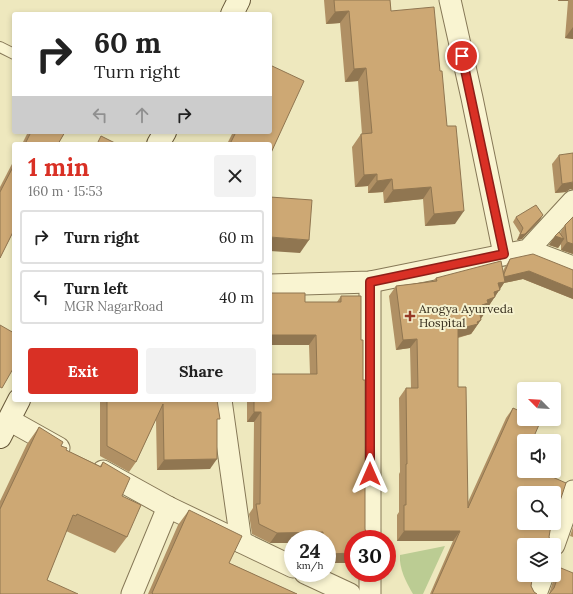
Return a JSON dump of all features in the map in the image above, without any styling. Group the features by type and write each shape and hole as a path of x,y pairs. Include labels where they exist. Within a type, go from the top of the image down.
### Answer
{"main road":[{"path":"233,12 240,0"},
{"path":"4,428 18,402"}],"street":[{"path":"450,0 504,254"},
{"path":"528,250 573,201"},
{"path":"272,285 370,282 528,250 573,267"},
{"path":"370,282 370,530"},
{"path":"221,402 241,542"},
{"path":"4,428 81,460 168,507 284,563"},
{"path":"556,538 573,491"},
{"path":"132,594 168,507"},
{"path":"321,582 339,592"},
{"path":"370,582 370,594"},
{"path":"536,594 540,582"}],"lane":[{"path":"0,47 12,53"}],"green space":[{"path":"445,546 423,594 413,594 402,570 400,555"}],"building":[{"path":"334,0 390,0 391,11 434,7 447,126 456,126 464,211 434,214 431,187 393,190 392,179 377,181 377,174 364,175 361,134 372,133 366,68 354,69 349,11 335,12"},
{"path":"272,66 304,81 272,151 272,142 231,142 235,134 272,134"},
{"path":"30,134 64,134 59,142 26,142"},
{"path":"101,136 113,142 98,142"},
{"path":"573,153 573,182 562,184 559,155"},
{"path":"12,169 12,234 0,258 0,192"},
{"path":"272,197 312,200 309,240 272,237"},
{"path":"536,205 543,215 525,234 520,235 523,228 516,217"},
{"path":"573,217 573,244 567,242 565,225"},
{"path":"559,232 564,239 555,236"},
{"path":"533,254 573,270 573,289 529,271 504,277 510,259"},
{"path":"501,261 505,282 498,283 500,290 494,292 495,297 487,300 488,303 482,305 484,314 480,315 481,320 477,322 478,324 458,329 458,387 466,387 468,508 513,408 517,410 517,426 538,426 535,434 517,434 517,478 555,478 566,483 561,498 561,486 517,486 517,530 550,530 550,538 517,538 517,582 532,582 531,586 537,594 432,594 460,531 404,531 407,464 406,388 418,388 417,339 403,340 396,286 437,281 436,278"},
{"path":"272,293 305,293 305,302 341,302 341,296 361,296 361,340 363,340 363,380 365,380 365,530 344,530 344,553 336,554 336,530 284,530 284,533 277,533 259,524 256,504 260,504 261,412 254,412 254,402 272,402 272,374 317,374 316,335 272,335"},
{"path":"0,325 12,332 12,370 2,388 0,387"},
{"path":"107,402 217,402 220,419 217,419 217,459 164,460 163,404 136,462 107,446"},
{"path":"39,427 63,442 61,446 67,448 66,450 101,467 103,462 130,478 122,496 141,505 127,537 77,514 76,516 73,515 47,580 78,594 0,594 0,509"},
{"path":"189,510 242,536 229,563 297,594 153,594 152,593"},
{"path":"561,568 573,573 573,594 549,594 554,588 556,582 561,582"}],"place":[{"name":"Arogya Ayurveda Hospital","path":"410,316"}],"route":[{"path":"370,474 370,282 504,254 462,56"}]}
